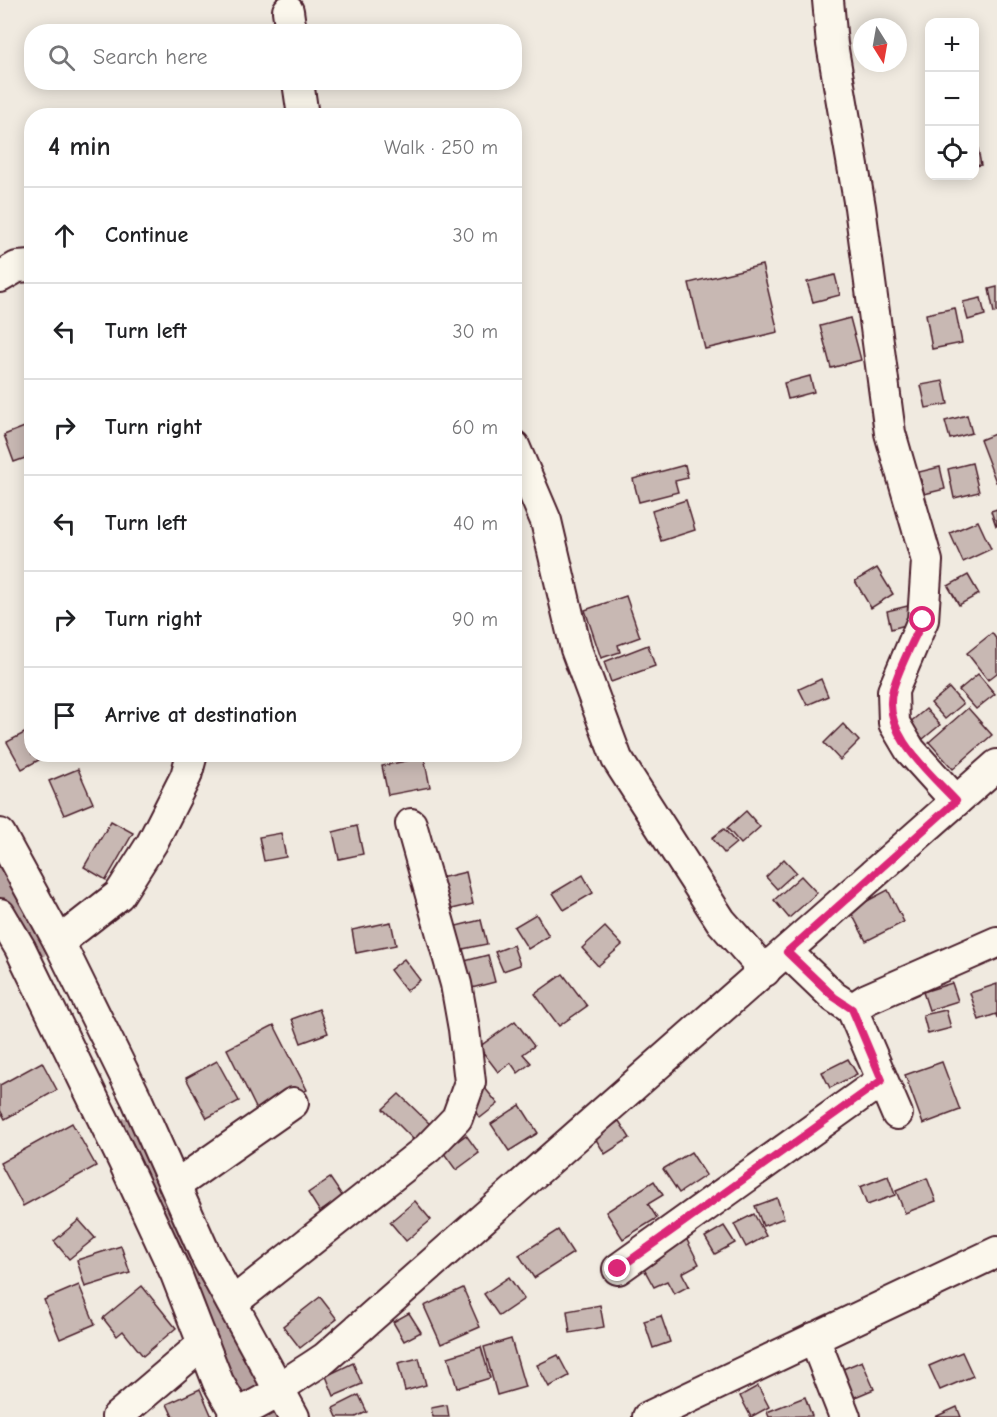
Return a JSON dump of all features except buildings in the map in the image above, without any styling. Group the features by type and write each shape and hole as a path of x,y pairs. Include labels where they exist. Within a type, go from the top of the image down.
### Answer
{"street":[{"path":"828,0 832,44 860,207 890,433 927,561 923,620 892,691 894,723 910,750 956,801"},
{"path":"299,90 302,108"},
{"path":"0,277 17,267 24,267"},
{"path":"522,465 546,521 576,649 617,759 721,921 776,962 852,1009 897,1114"},
{"path":"59,942 119,895 152,843 186,776 190,762"},
{"path":"252,1406 302,1376 325,1358 997,765"},
{"path":"232,1303 428,1148 457,1118 470,1082 464,1029 456,984 411,824"},
{"path":"0,834 190,1176 195,1230 207,1258 232,1303 252,1406"},
{"path":"0,914 20,948 123,1160 176,1274 219,1382 252,1406 294,1417"},
{"path":"852,1009 867,999 997,942"},
{"path":"618,1269 882,1080"},
{"path":"190,1176 293,1103"},
{"path":"656,1415 997,1252"},
{"path":"814,1338 845,1417"},
{"path":"117,1417 203,1344"}],"waterway":[{"path":"0,878 34,948"},
{"path":"125,1131 267,1417"}],"route":[{"path":"618,1269 670,1234 882,1080 852,1009 834,997 787,952 956,801 910,750 894,723 892,691 923,620"}]}
